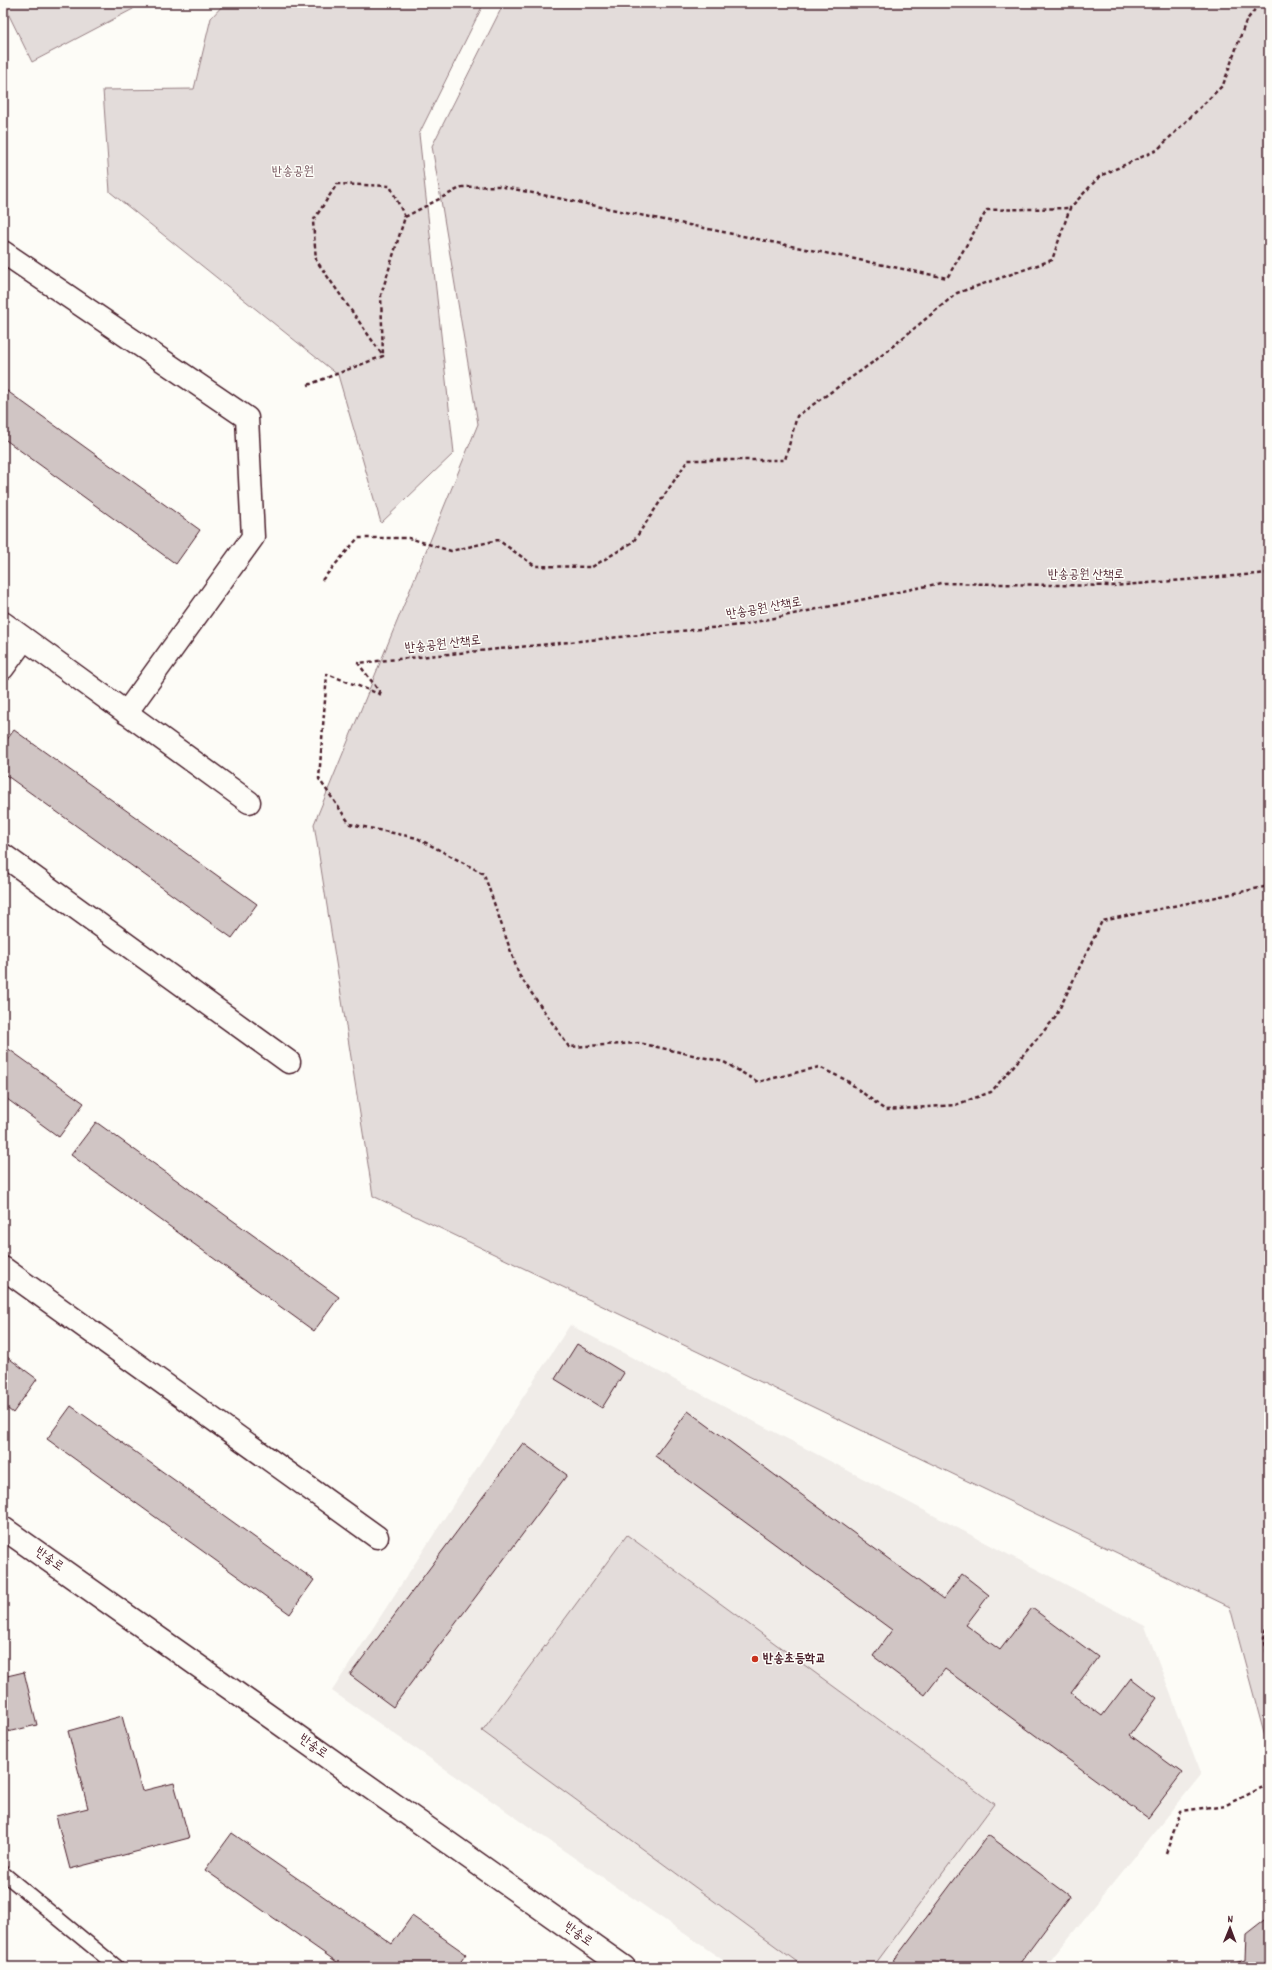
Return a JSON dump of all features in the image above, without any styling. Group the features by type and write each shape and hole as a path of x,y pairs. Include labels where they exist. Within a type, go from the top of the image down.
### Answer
{"street":[{"path":"3,252 247,418 253,537 126,712"},
{"path":"3,623 249,802"},
{"path":"3,668 24,638"},
{"path":"3,855 289,1062"},
{"path":"3,1268 377,1537"},
{"name":"반송로","path":"3,1528 624,1967"}],"lane":[{"path":"3,1873 117,1967"}],"path":[{"path":"322,580 358,538 408,538 452,551 498,540 535,566 592,567 633,542 688,460 785,460 797,416 876,360 957,293 1052,260 1070,208 1100,176 1157,150 1223,85 1246,21 1260,3"},
{"path":"337,184 390,186 405,217 381,295 383,356 316,260 313,221 337,184"},
{"path":"405,217 462,187 499,186 947,278 987,210 1070,208"},
{"path":"308,385 383,356"},
{"name":"반송공원 산책로","path":"1269,573 1112,586 942,583 741,625 358,664 382,695 327,674 319,778 350,824 417,838 484,874 519,975 569,1047 639,1043 724,1062 758,1082 819,1067 846,1080 885,1110 955,1105 991,1092 1054,1018 1102,921 1269,886"},
{"path":"1269,1622 1264,1637 1269,1663"},
{"path":"1166,1853 1181,1810 1226,1805 1269,1786"}],"shaded area":[{"name":"반송초등학교","path":"570,1325 1145,1626 1201,1775 1045,1967 733,1967 332,1691"}],"green space":[{"path":"3,3 139,3 133,9 32,62"},
{"name":"반송공원","path":"225,3 484,3 419,134 454,453 381,523 338,375 110,192 103,90 194,89 211,18"},
{"path":"504,3 1269,3 1269,1752 1230,1607 373,1196 314,824 478,424 432,146"},
{"path":"627,1535 994,1804 873,1967 804,1967 482,1731"}],"building":[{"path":"3,388 200,530 176,564 3,438"},
{"path":"14,730 257,904 232,938 3,773 3,745"},
{"path":"3,1045 84,1103 59,1137 3,1096"},
{"path":"96,1122 339,1297 314,1331 71,1155"},
{"path":"577,1344 624,1373 602,1408 555,1379"},
{"path":"3,1354 37,1379 13,1413 3,1405"},
{"path":"71,1406 314,1580 290,1614 47,1439"},
{"path":"688,1411 943,1599 962,1574 989,1595 966,1625 1000,1650 1032,1608 1098,1657 1071,1693 1102,1716 1131,1678 1157,1698 1130,1735 1182,1773 1148,1818 945,1669 925,1695 873,1656 892,1630 655,1456"},
{"path":"523,1443 567,1475 393,1707 350,1675"},
{"path":"24,1672 37,1725 3,1733 3,1677"},
{"path":"122,1716 142,1791 174,1783 189,1838 70,1869 56,1816 88,1808 68,1731"},
{"path":"232,1833 392,1944 412,1916 466,1954 457,1967 344,1967 205,1870"},
{"path":"988,1835 1070,1896 1017,1967 889,1967"},
{"path":"1269,1916 1269,1967 1231,1967 1231,1964 1245,1960 1246,1934"}],"place":[{"name":"반송초등학교","path":"755,1659"}]}
